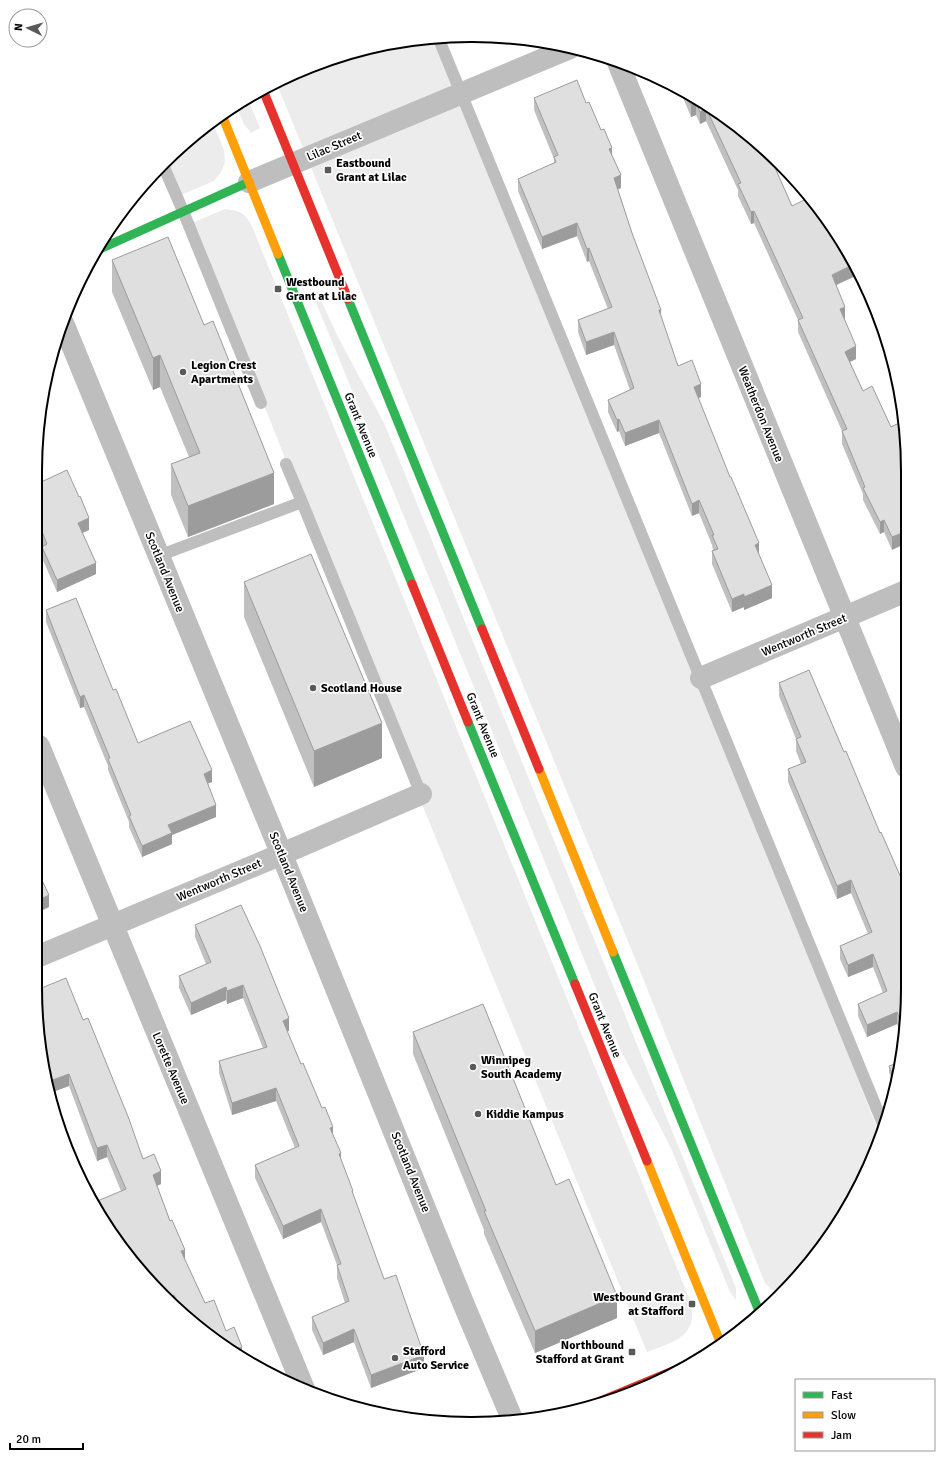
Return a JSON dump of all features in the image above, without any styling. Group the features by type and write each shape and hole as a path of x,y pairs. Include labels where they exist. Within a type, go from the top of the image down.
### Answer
{"main road":[{"path":"265,95 758,1308"},
{"name":"Grant Avenue","path":"224,120 719,1339"},
{"name":"Lilac Street","path":"106,246 249,182"}],"street":[{"name":"Lilac Street","path":"249,182 561,52"},
{"name":"Weatherdon Avenue","path":"621,69 901,755"},
{"name":"Scotland Avenue","path":"66,330 282,854 464,1305 510,1415"},
{"name":"Wentworth Street","path":"701,678 901,594"},
{"name":"Lorette Avenue","path":"42,753 301,1381"},
{"name":"Wentworth Street","path":"42,955 421,794"}],"lane":[{"path":"441,43 880,1118"},
{"path":"165,171 260,403"},
{"path":"286,464 421,794"},
{"path":"158,556 302,502"}],"shaded area":[{"path":"441,43 701,678 877,1128 857,1177 829,1226 794,1271 775,1291 772,1290 765,1283 634,956 278,88 333,65 388,50"},
{"path":"250,104 260,128 251,133 244,124 238,111"},
{"path":"215,128 224,150 225,162 221,172 214,181 181,195 169,167 188,149"},
{"path":"225,209 240,212 246,216 251,224 690,1300 692,1308 691,1324 682,1336 669,1344 647,1352 419,797 192,223"},
{"path":"317,292 338,337 385,425 736,1288 736,1300 730,1292 671,1148 621,1051 492,731 312,293"}],"building":[{"path":"577,80 586,103 589,102 601,130 604,129 612,148 609,149 621,175 614,178 632,233 661,310 659,310 678,366 692,360 701,384 694,387 730,477 759,543 755,545 772,585 744,597 744,594 732,599 712,551 718,549 712,535 714,535 699,500 692,504 659,420 625,433 608,400 634,388 614,332 586,342 578,320 612,307 589,248 587,249 577,223 542,237 518,179 556,162 554,157 558,155 534,98"},
{"path":"698,107 703,110 700,112"},
{"path":"708,113 755,149 775,168 792,206 804,200 829,233 848,267 832,275 845,307 840,309 856,346 845,352 863,391 872,386 891,427 898,424 901,472 901,533 892,537 884,520 880,522 863,488 865,487 842,431 847,429 798,320 803,318 754,211 751,212 738,184 741,183"},
{"name":"Legion Crest Apartments","path":"168,237 204,325 213,321 274,473 188,506 171,464 200,453 160,355 153,358 112,260"},
{"path":"67,470 89,518 78,523 96,563 57,580 42,547 47,544 42,532 42,482"},
{"name":"Scotland House","path":"311,554 382,723 314,751 244,582"},
{"path":"76,598 113,690 116,689 138,743 190,721 212,770 204,774 216,805 168,825 172,833 142,846 108,759 110,758 84,695 80,697 46,610"},
{"path":"809,670 901,878 900,1019 897,1012 867,1025 858,1004 887,991 873,954 848,965 840,946 872,932 851,880 837,886 788,769 806,762 796,739 801,737 779,683"},
{"path":"42,880 49,895 42,898"},
{"path":"241,905 260,946 289,1018 283,1021 301,1064 303,1063 322,1108 325,1107 333,1127 330,1128 341,1153 339,1154 384,1279 396,1275 424,1355 371,1375 354,1329 323,1343 312,1317 349,1301 337,1265 341,1264 321,1209 283,1226 255,1165 299,1146 276,1088 232,1103 219,1061 267,1047 243,985 227,991 226,987 191,1003 179,976 211,962 195,925"},
{"path":"66,978 83,1020 88,1018 129,1119 143,1159 154,1154 161,1171 153,1175 170,1221 172,1220 185,1250 181,1251 205,1303 214,1300 226,1331 234,1327 242,1347 239,1348 233,1345 210,1328 168,1291 131,1249 114,1226 99,1200 126,1189 107,1145 97,1148 69,1074 52,1080 46,1044 42,988"},
{"path":"483,1004 556,1185 569,1179 617,1296 535,1331 484,1211 486,1211 413,1032"},
{"path":"894,1064 892,1074 889,1066"}],"traffic: fast":[{"path":"106,246 249,182"},
{"path":"278,254 412,584"},
{"path":"348,299 482,629"},
{"path":"468,722 575,984"},
{"path":"613,952 758,1308"}],"traffic: slow":[{"path":"224,120 278,254"},
{"path":"539,769 613,952"},
{"path":"647,1161 719,1339"}],"traffic: jam":[{"path":"265,95 348,299"},
{"path":"412,584 468,722"},
{"path":"482,629 539,769"},
{"path":"575,984 647,1161"}],"place":[{"name":"Eastbound Grant at Lilac","path":"328,170"},
{"name":"Westbound Grant at Lilac","path":"278,289"},
{"name":"Legion Crest Apartments","path":"183,372"},
{"name":"Scotland House","path":"313,688"},
{"name":"Winnipeg South Academy","path":"473,1067"},
{"name":"Kiddie Kampus","path":"478,1114"},
{"name":"Westbound Grant at Stafford","path":"692,1304"},
{"name":"Northbound Stafford at Grant","path":"632,1352"},
{"name":"Stafford Auto Service","path":"395,1358"}]}
